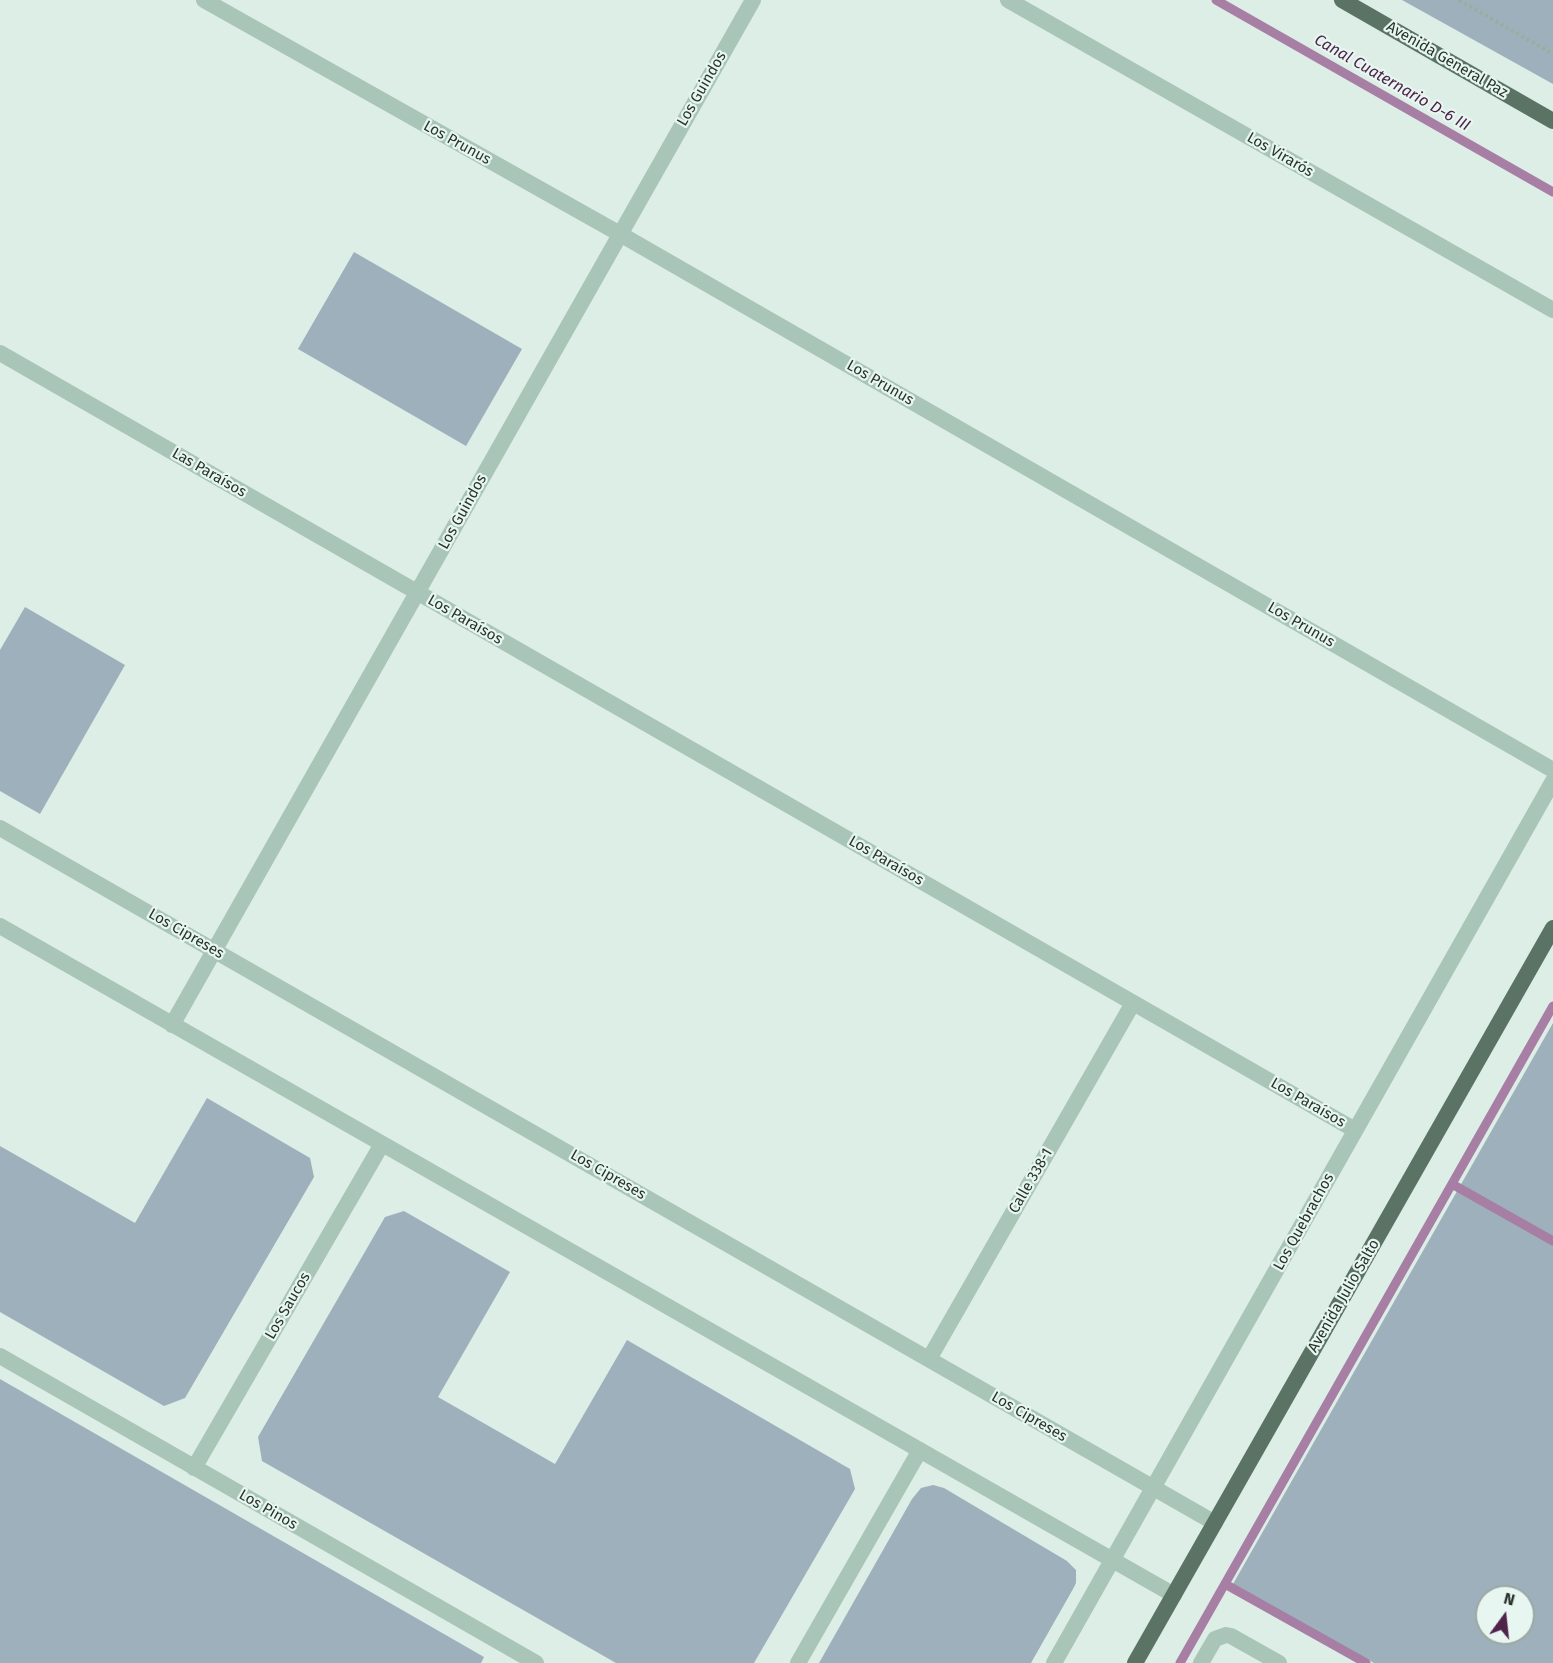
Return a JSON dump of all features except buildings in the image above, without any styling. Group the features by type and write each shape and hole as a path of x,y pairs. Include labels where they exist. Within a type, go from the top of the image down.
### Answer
{"main road":[{"name":"Avenida General Paz","path":"1342,0 1553,121"},
{"name":"Avenida Julio Salto","path":"1135,1663 1553,928"}],"street":[{"name":"Los Prunus","path":"204,0 620,234 1553,770"},
{"name":"Los Guindos","path":"172,1025 753,0"},
{"name":"Los Virarós","path":"1008,0 1553,310"},
{"name":"Las Paraísos","path":"0,353 417,592"},
{"name":"Los Paraísos","path":"417,592 1355,1130"},
{"name":"Los Quebrachos","path":"1054,1663 1553,782"},
{"name":"Los Cipreses","path":"0,828 1215,1523"},
{"path":"0,926 1174,1595"},
{"name":"Calle 338-1","path":"929,1359 1133,1003"},
{"name":"Los Saucos","path":"194,1468 382,1144"},
{"name":"Los Pinos","path":"0,1356 536,1663"},
{"path":"798,1663 920,1450"},
{"path":"1201,1663 1215,1639 1226,1635 1279,1663"}],"path":[{"path":"1459,0 1553,54"}],"shaded area":[{"path":"1402,0 1553,0 1553,84"},
{"path":"354,252 522,349 466,446 298,349"},
{"path":"25,607 125,665 40,814 0,791 0,650"},
{"path":"1553,1023 1553,1663 1374,1663 1233,1584"},
{"path":"207,1098 310,1158 314,1177 185,1398 164,1406 0,1312 0,1146 135,1223"},
{"path":"404,1211 510,1272 438,1397 555,1464 627,1340 850,1469 855,1489 754,1663 616,1663 262,1461 258,1437 385,1217"},
{"path":"0,1379 484,1657 481,1663 0,1663"},
{"path":"933,1485 944,1488 1067,1561 1076,1570 1076,1583 1031,1663 819,1663 912,1499 921,1488"}],"waterway":[{"name":"Canal Cuaternario D-6 III","path":"1216,0 1553,192"},
{"path":"1180,1663 1553,1006"},
{"path":"1452,1184 1553,1241"},
{"path":"1225,1584 1366,1663"}]}
